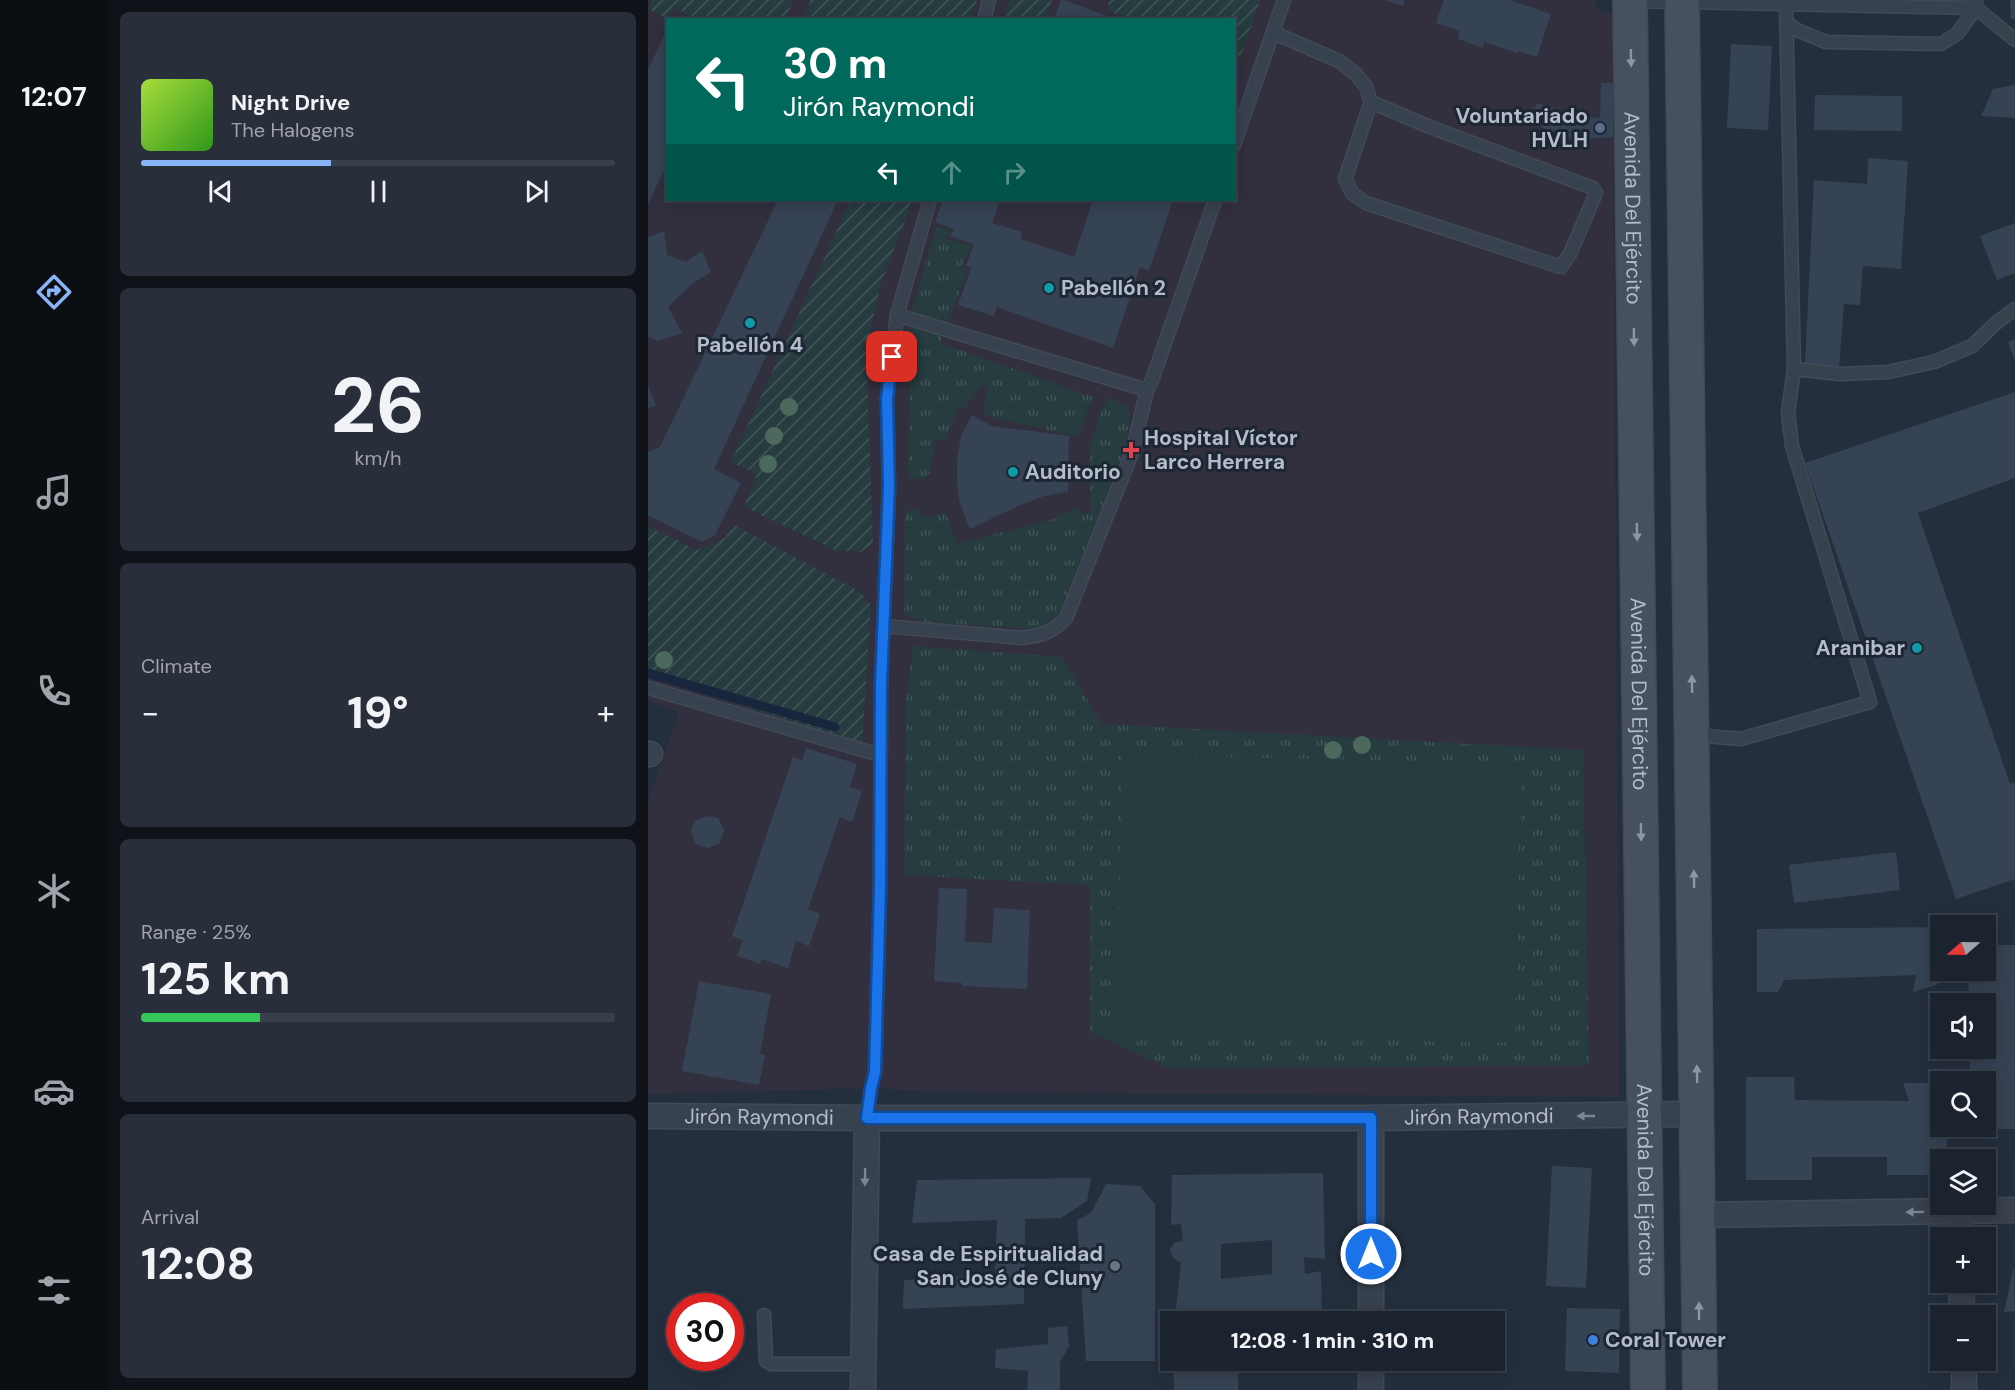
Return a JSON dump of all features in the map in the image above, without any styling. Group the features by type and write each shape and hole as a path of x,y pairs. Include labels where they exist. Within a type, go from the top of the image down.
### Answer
{"main road":[{"name":"Avenida Del Ejército","path":"1630,1 1648,1390"},
{"path":"1682,1 1700,1390"}],"street":[{"name":"Jirón Raymondi","path":"648,1116 1371,1118 1697,1114"},
{"path":"863,1390 867,1118"},
{"path":"1371,1118 1371,1311"},
{"path":"1996,1211 2015,1210"},
{"path":"1698,1215 1930,1212"},
{"path":"1371,1371 1371,1390"},
{"path":"1964,1371 1965,1390"}],"lane":[{"path":"984,18 989,0"},
{"path":"1236,139 1284,0"},
{"path":"1630,1 1976,4 2015,40"},
{"path":"1692,735 1741,739 1870,702 1792,446 1788,413 1794,369 1786,4"},
{"path":"1786,22 1797,30 1826,42 1941,44 1957,34 1976,4"},
{"path":"1274,33 1339,61 1356,74 1366,87 1371,102 1345,178 1352,192 1366,203 1562,267 1570,254 1596,193 1593,188 1430,127 1371,102"},
{"path":"867,1118 875,1072 880,888 880,755 889,487 887,399 897,315 930,201"},
{"path":"884,626 1023,638 1042,635 1056,629 1066,618 1132,453 1147,390 1215,201"},
{"path":"1794,369 1858,374 1888,372 1934,362 1972,346 1996,322 2015,309"},
{"path":"897,315 1147,390"},
{"path":"648,688 880,755"},
{"path":"764,1314 766,1361 771,1364 863,1364"}],"shaded area":[{"name":"Hospital Víctor Larco Herrera","path":"648,0 1596,0 1596,7 1600,11 1615,14 1613,137 1619,1097 936,1092 871,1088 648,1094 648,802 679,712 648,701"}],"green space":[{"path":"652,0 793,0 787,18 696,18 675,8 666,18 648,9"},
{"path":"811,0 977,0 971,18 804,18"},
{"path":"1010,0 1052,0 1047,18 1003,18"},
{"path":"1109,0 1260,0 1240,59 1236,57 1236,18 1132,18 1108,11"},
{"path":"851,201 913,201 881,283 866,348 873,543 861,552 835,550 744,507 757,474 731,462"},
{"path":"936,227 950,230 946,239 972,245 961,267 968,270 940,343 1093,397 1079,437 983,415 987,386 981,385 964,409 958,408 946,439 936,439 930,473 924,479 911,478 908,472 911,315"},
{"path":"1109,397 1129,408 1130,418 1122,459 1056,621 1036,629 925,622 904,615 905,511 919,510 923,518 946,513 957,544 1057,518 1057,514 1081,508 1083,515 1091,512 1089,450 1099,416"},
{"path":"734,525 859,591 871,605 862,743 648,676 648,526 697,550 725,538"},
{"path":"913,646 1062,657 1102,724 1583,750 1589,1065 1171,1069 1090,1032 1089,885 904,875 906,702"},
{"path":"1122,754 1521,764 1515,1043 1117,1034"}],"building":[{"path":"1061,0 1064,0 1113,18 1055,18"},
{"path":"1385,0 1404,0 1403,6"},
{"path":"1444,0 1510,0 1551,14 1537,57 1484,42 1483,48 1458,39 1460,31 1436,23"},
{"path":"2010,0 2015,0 2015,19 2011,19"},
{"path":"666,32 666,166 648,204 648,69"},
{"path":"1731,44 1772,46 1768,130 1727,128"},
{"path":"1601,83 1613,83 1613,137 1584,141 1567,138 1566,135 1529,122 1537,103 1573,115 1600,118"},
{"path":"2015,85 2015,118 1981,116 1993,89"},
{"path":"1815,95 1902,96 1902,131 1814,130"},
{"path":"1868,158 1908,161 1901,269 1863,266 1860,305 1844,304 1839,367 1805,365 1814,180 1867,184"},
{"name":"Pabellón 4","path":"778,201 838,201 714,469 741,483 715,535 702,542 648,515 648,452 660,447"},
{"name":"Pabellón 2","path":"943,201 1000,201 992,223 1022,232 1020,239 1074,257 1093,201 1173,201 1149,271 1140,267 1113,348 997,307 994,316 958,305 971,268 966,266 974,244 950,236 954,229 935,222"},
{"path":"2015,223 2015,273 1997,280 1980,236"},
{"path":"664,231 667,255 686,262 702,251 711,272 693,283 668,307 682,333 658,341 648,336 648,237"},
{"path":"2015,339 2015,361 2008,342"},
{"path":"648,385 656,405 648,408"},
{"name":"Aranibar","path":"2015,392 2015,478 1918,513 2010,784 2015,782 2015,879 1956,899 1805,463"},
{"name":"Auditorio","path":"972,415 992,426 1069,436 1068,492 1044,496 970,529 960,504 957,461 961,436"},
{"path":"806,748 857,764 850,787 862,791 852,822 840,817 808,909 820,914 809,946 796,941 788,968 761,959 760,964 737,956 743,940 732,936 793,757 802,760"},
{"path":"708,816 718,818 724,830 720,843 708,848 696,844 691,832 694,821"},
{"path":"1896,852 1900,890 1794,903 1789,865"},
{"path":"939,888 967,889 965,942 992,943 994,908 1030,910 1027,989 962,986 962,983 934,981"},
{"path":"1930,927 1930,981 1939,981 1939,984 1913,992 1916,975 1784,980 1778,992 1757,992 1757,929"},
{"path":"1996,945 2015,945 2015,1129 1996,1129 1996,1071 1970,1071 1970,1059 1996,1059 1996,993 1969,993 1968,981 1996,981"},
{"path":"699,981 771,994 760,1054 765,1055 759,1085 682,1071"},
{"path":"1746,1077 1794,1077 1795,1100 1909,1101 1903,1083 1930,1083 1930,1137 1947,1137 1947,1149 1930,1149 1930,1175 1887,1175 1887,1157 1812,1157 1812,1180 1746,1180"},
{"path":"1552,1166 1592,1168 1586,1288 1546,1286"},
{"path":"1323,1173 1325,1259 1304,1257 1305,1274 1321,1271 1322,1311 1176,1311 1181,1263 1173,1258 1170,1250 1174,1243 1183,1241 1181,1224 1171,1225 1172,1175","holes":["1272,1240 1272,1274 1221,1279 1221,1244"]},
{"path":"1091,1178 1087,1201 1061,1218 1025,1219 1024,1304 903,1309 904,1280 995,1274 997,1220 912,1223 917,1180"},
{"path":"1106,1184 1140,1186 1155,1204 1155,1361 1086,1361 1077,1220 1091,1213"},
{"path":"2014,1266 2015,1311 2004,1312"},
{"name":"Coral Tower","path":"1567,1308 1620,1309 1619,1373 1565,1371"},
{"path":"1067,1326 1069,1346 1060,1362 1060,1390 1027,1390 1028,1371 995,1368 996,1349 1048,1344 1048,1328"},
{"path":"1173,1371 1238,1371 1238,1390 1174,1390"}],"waterway":[{"path":"648,673 835,727"}],"place":[{"name":"Voluntariado HVLH","path":"1600,128"},
{"name":"Pabellón 2","path":"1049,288"},
{"name":"Pabellón 4","path":"750,323"},
{"name":"Hospital Víctor Larco Herrera","path":"1131,450"},
{"name":"Auditorio","path":"1013,472"},
{"name":"Aranibar","path":"1917,648"},
{"name":"Casa de Espiritualidad San José de Cluny","path":"1115,1266"},
{"name":"Coral Tower","path":"1593,1340"}],"route":[{"path":"892,357 887,399 889,487 881,684 880,888 875,1072 867,1118 1371,1118 1371,1254"}]}
